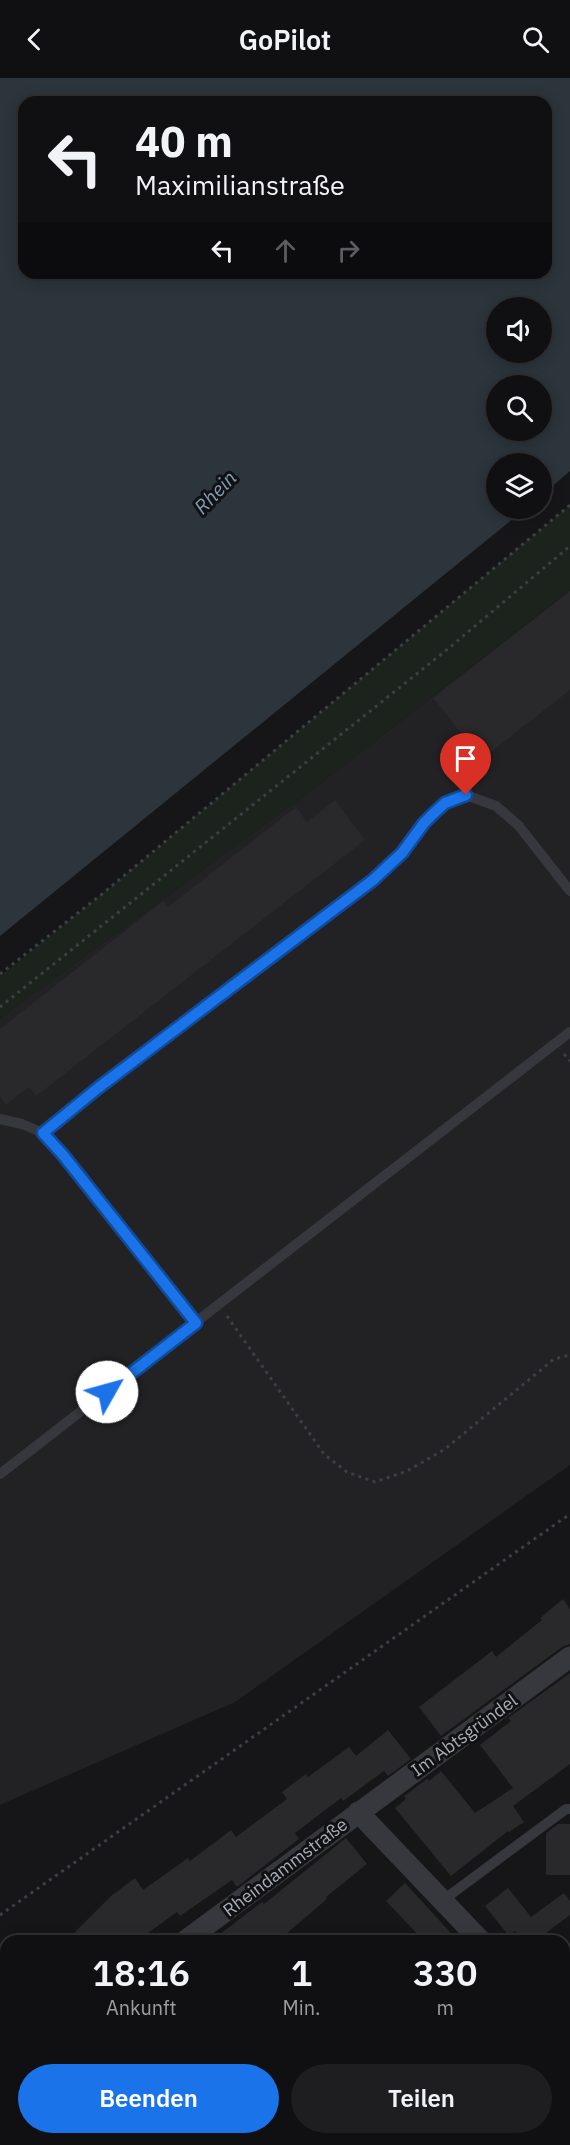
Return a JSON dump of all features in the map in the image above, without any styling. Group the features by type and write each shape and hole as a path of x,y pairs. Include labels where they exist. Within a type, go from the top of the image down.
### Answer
{"street":[{"name":"Im Abtsgründel","path":"358,1812 570,1657"},
{"name":"Rheindammstraße","path":"193,1935 358,1812 475,1935"}],"lane":[{"path":"43,1133 98,1088 373,880 402,853 424,823 445,803 466,795 496,806 519,826 570,891"},
{"path":"0,1474 570,1032"},
{"path":"0,1119 22,1124 43,1133 196,1323"},
{"path":"442,1901 566,1809 570,1809"}],"path":[{"path":"0,974 102,894 570,505"},
{"path":"0,1007 449,648 570,546"},
{"path":"219,1305 324,1454 347,1472 375,1482 407,1472 445,1449 554,1359 570,1355"},
{"path":"0,1915 570,1514"}],"shaded area":[{"path":"570,505 570,590 313,789 0,1018 0,976"},
{"path":"570,590 570,1465 235,1702 0,1805 0,1018 313,789"}],"water":[{"name":"Rhein","path":"0,78 570,78 570,471 552,486 552,453 486,453 486,519 513,519 0,936"}],"building":[{"path":"570,591 570,690 482,759 433,698"},
{"path":"335,800 365,840 36,1096 29,1087 6,1105 0,1097 0,1029 163,901 168,907 296,807 307,822"},
{"path":"563,1599 570,1609 570,1644 562,1647 441,1736 419,1707 492,1651 496,1657 542,1620 540,1618"},
{"path":"570,1673 570,1764 513,1806 524,1822 508,1831 451,1876 395,1808 406,1799 404,1796 441,1771 475,1813 513,1788 480,1745 511,1721 508,1718"},
{"path":"388,1730 411,1759 388,1776 384,1771 343,1801 341,1798 295,1833 299,1839 237,1887 232,1880 180,1916 177,1912 145,1935 72,1935 111,1896 135,1878 143,1890 188,1858 190,1861 231,1830 236,1837 287,1799 282,1792 306,1774 308,1777 349,1747 356,1756"},
{"path":"558,1824 570,1824 570,1875 546,1875 546,1833"},
{"path":"346,1838 367,1864 326,1897 327,1899 287,1935 219,1935 262,1902 264,1904"},
{"path":"405,1883 453,1935 418,1935 386,1901"},
{"path":"508,1888 531,1917 564,1893 570,1901 570,1915 547,1932 549,1935 518,1935 515,1931 508,1935 485,1906"}],"route":[{"path":"107,1392 196,1323 43,1133 98,1088 373,880 402,853 434,813 445,803 466,795"}]}
